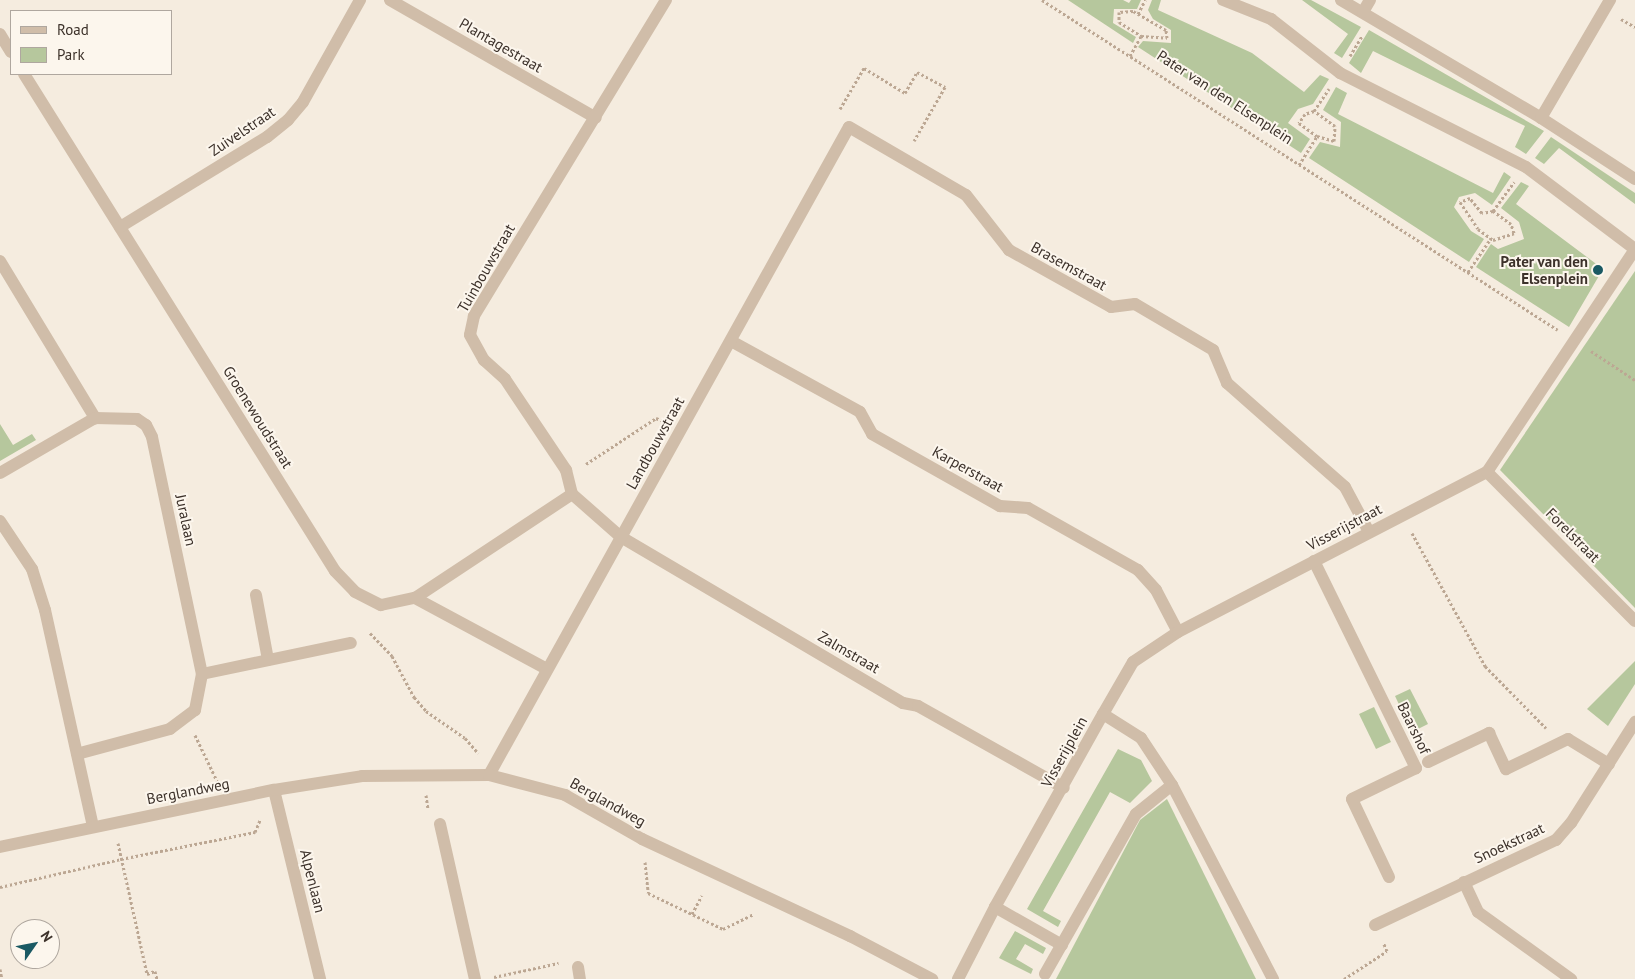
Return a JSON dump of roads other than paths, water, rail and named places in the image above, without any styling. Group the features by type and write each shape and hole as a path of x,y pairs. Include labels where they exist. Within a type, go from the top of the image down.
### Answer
{"street":[{"name":"Zuivelstraat","path":"120,227 267,137 288,120 303,102 360,0"},
{"name":"Plantagestraat","path":"390,0 596,118"},
{"name":"Tuinbouwstraat","path":"572,494 567,476 505,378 484,360 470,335 474,316 666,0"},
{"path":"1224,0 1271,19 1340,73 1526,166 1635,249"},
{"path":"1341,0 1541,118 1635,180"},
{"path":"1363,12 1370,0"},
{"path":"1541,118 1610,0"},
{"path":"0,34 10,50"},
{"name":"Groenewoudstraat","path":"25,75 335,571 355,592 381,605 415,598"},
{"name":"Brasemstraat","path":"849,127 966,195 1009,250 1111,307 1135,304 1213,350 1227,383 1346,487 1368,532"},
{"name":"Landbouwstraat","path":"490,772 732,341 849,127"},
{"name":"Visserijstraat","path":"1103,714 1133,662 1178,632 1487,472 1635,249"},
{"path":"0,260 95,418 0,473"},
{"name":"Karperstraat","path":"732,341 860,412 872,434 880,439 1000,506 1028,508 1138,570 1156,590 1178,632"},
{"name":"Juralaan","path":"77,754 170,729 195,710 202,674 152,437 146,425 137,419 95,418"},
{"name":"Forelstraat","path":"1487,472 1635,621"},
{"path":"547,669 415,598 572,494 621,537"},
{"path":"0,521 32,569 45,610 93,827"},
{"name":"Zalmstraat","path":"621,537 903,703 918,706 1064,788"},
{"name":"Baarshof","path":"1314,561 1416,768 1352,799 1389,877"},
{"path":"256,595 268,660"},
{"path":"202,674 351,643"},
{"name":"Visserijplein","path":"958,979 994,907 1064,788 1103,714 1141,738 1172,785 1273,979"},
{"name":"Snoekstraat","path":"1375,925 1556,840 1572,824 1635,722"},
{"name":"Baarshof","path":"1428,762 1489,733 1506,769 1568,739 1609,764"},
{"name":"Berglandweg","path":"0,847 274,790 362,776 490,772 565,795 642,839 769,900 850,936 932,979"},
{"path":"1044,974 1136,814 1172,785"},
{"name":"Alpenlaan","path":"274,790 320,979"},
{"path":"440,824 475,979"},
{"path":"1464,882 1478,912 1571,979"},
{"path":"994,907 1062,945"}],"place":[{"name":"Pater van den Elsenplein","path":"1598,270"}]}
